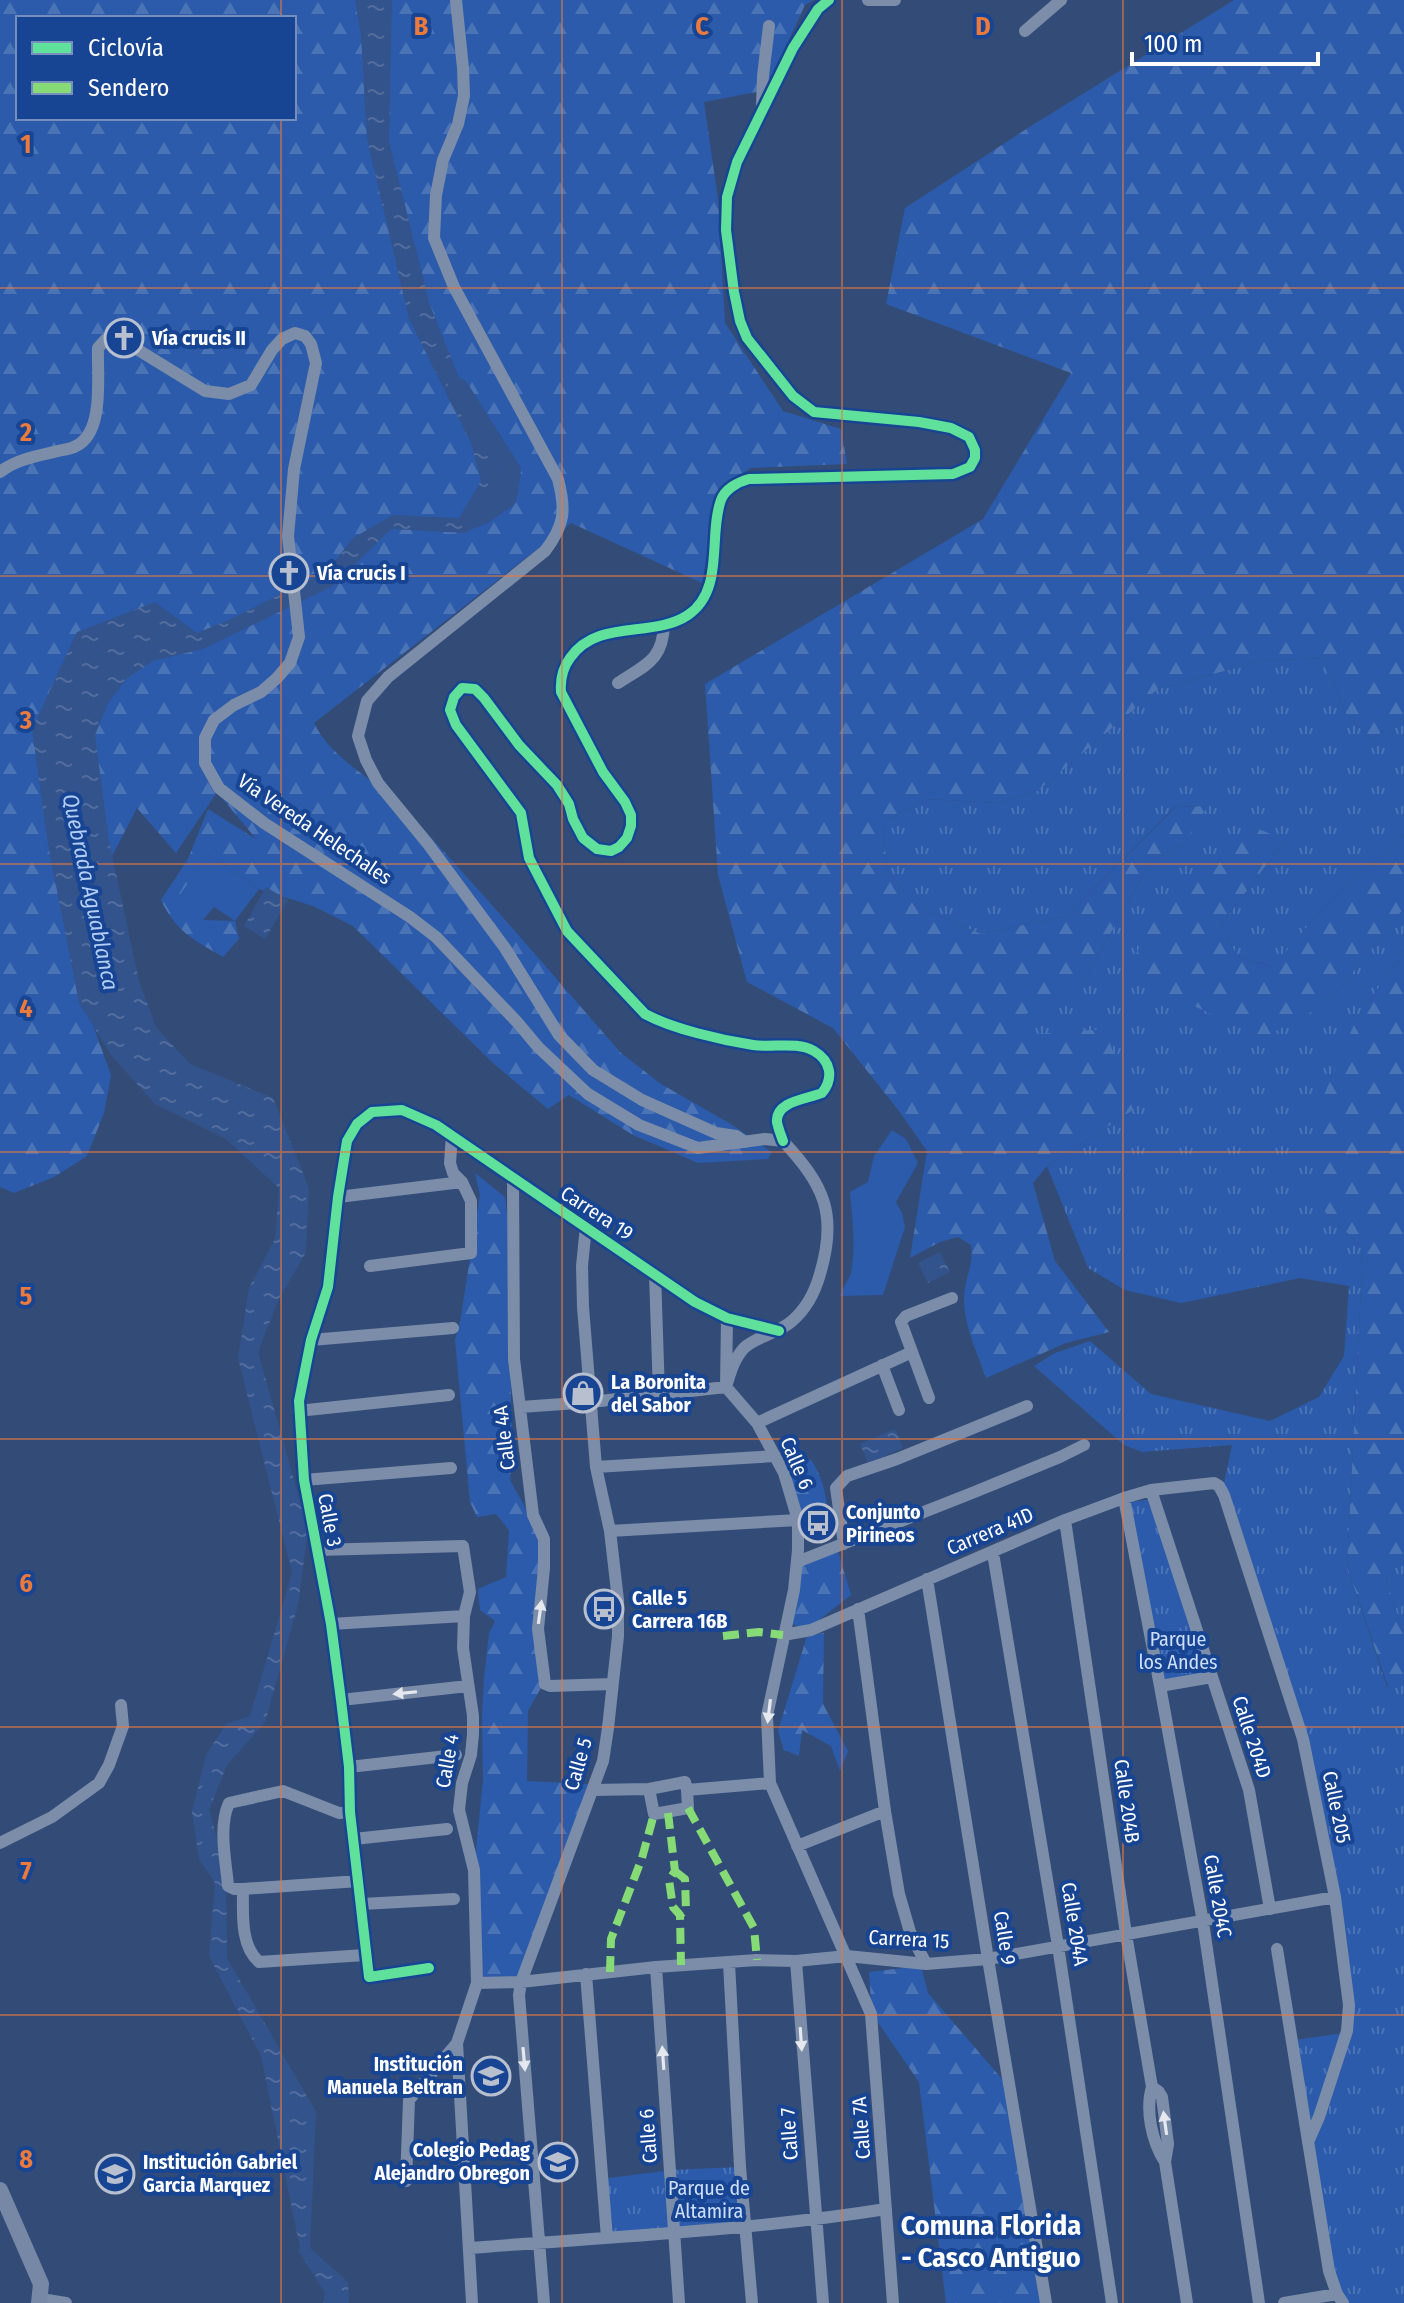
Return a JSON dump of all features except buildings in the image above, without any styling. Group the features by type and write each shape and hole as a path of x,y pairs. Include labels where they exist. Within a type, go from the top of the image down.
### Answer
{"main road":[{"path":"0,2190 5,2209 41,2284 40,2301"}],"street":[{"path":"456,0 464,96 458,124 443,160 436,195 434,238 454,287 558,479 564,500 563,520 556,537 545,551 388,677 367,701 358,736 378,783 428,844 505,948 559,1035 593,1070 642,1100 716,1133 736,1136 745,1142"},
{"path":"726,1387 734,1363 746,1346 779,1331 794,1320 815,1290 829,1231 827,1209 819,1189 800,1159 783,1141 777,1121 782,1107 822,1093 830,1079 829,1067 814,1051 804,1047 733,1042 659,1021 645,1014 567,931 529,858 521,813 491,769 465,740 450,710 454,697 462,688 475,689 519,745 557,785 569,804 583,838 597,849 611,851 627,838 631,815 603,772 561,692 564,668 583,643 625,629 664,624 687,616 699,604 714,562 721,498 736,483 749,479 953,474 970,467 975,458 969,437 951,428 814,412 793,396 747,338 740,321 726,230 727,197 737,162 793,48 818,9 829,0"},
{"path":"868,0 895,0"},
{"path":"1025,31 1061,0"},
{"path":"762,112 769,26"},
{"name":"Vía Vereda Helechales","path":"0,472 34,455 78,446 91,432 97,410 98,348 106,339 122,340 205,391 229,394 251,385 282,339 295,333 305,336 311,344 316,363 294,469 288,536 299,637 290,663 277,678 261,692 234,705 214,720 205,738 205,763 219,788 264,823 436,937 538,1047 588,1094 639,1125 698,1148 765,1139 783,1141"},
{"path":"618,683 655,658 663,638 664,624"},
{"name":"Carrera 19","path":"402,1110 452,1135 695,1302 727,1318 779,1331"},
{"name":"Calle 3","path":"402,1110 372,1112 357,1124 347,1141 328,1287 311,1340 298,1411 304,1480 331,1624 341,1700 369,1977 429,1968"},
{"path":"370,1266 471,1253 471,1201 450,1163 452,1135"},
{"name":"Calle 4A","path":"513,1178 514,1359 533,1515 544,1539 538,1629 545,1684 612,1684"},
{"path":"338,1197 462,1182"},
{"name":"Calle 5","path":"544,2303 519,1995 521,1982 605,1750 618,1636 618,1600 610,1531 596,1467 583,1307 582,1266 586,1226"},
{"path":"655,1274 659,1394"},
{"path":"929,1398 901,1322 952,1298"},
{"path":"726,1387 727,1318"},
{"path":"311,1340 453,1328"},
{"path":"757,1423 912,1352"},
{"path":"882,1365 899,1410"},
{"path":"521,1407 726,1387"},
{"name":"Calle 6","path":"726,1387 757,1423 775,1456 784,1473 798,1520 794,1590 783,1635"},
{"path":"298,1411 449,1395"},
{"path":"844,1544 836,1488 847,1476 1027,1406"},
{"path":"797,1562 1084,1445"},
{"path":"596,1467 775,1456"},
{"path":"304,1480 451,1468"},
{"name":"Carrera 41D","path":"783,1635 811,1630 1065,1520 1124,1498 1151,1490 1214,1483 1219,1486"},
{"name":"Calle 205","path":"1219,1486 1299,1725 1335,1897 1349,2005 1347,2031 1308,2142"},
{"name":"Calle 204D","path":"1151,1490 1249,1790 1270,1909"},
{"name":"Calle 204C","path":"1124,1498 1203,1922 1259,2303"},
{"path":"610,1531 798,1520"},
{"name":"Calle 204B","path":"1065,1520 1126,1934 1152,2087 1149,2104 1156,2147 1165,2162 1187,2303"},
{"name":"Calle 4","path":"318,1550 463,1546 470,1592 464,1616 463,1648 473,1734 459,1810 474,1870 477,1983 457,2043"},
{"name":"Calle 204A","path":"993,1553 1058,1946 1112,2303"},
{"name":"Calle 9","path":"927,1579 1046,2303"},
{"path":"858,1609 899,1894 910,1932 926,1964"},
{"path":"331,1624 464,1616"},
{"path":"838,1618 862,1637"},
{"path":"783,1635 767,1716 770,1783 847,1956"},
{"path":"1160,1686 1212,1677"},
{"path":"341,1700 468,1686"},
{"path":"0,1843 52,1817 99,1783 114,1754 123,1726 121,1705"},
{"path":"349,1767 456,1755"},
{"path":"593,1790 649,1789 685,1782 688,1808 654,1814 649,1789"},
{"path":"687,1790 770,1783"},
{"path":"350,1812 339,1813 283,1791 229,1803 224,1839 228,1886 243,1889 359,1881"},
{"path":"797,1846 885,1811"},
{"path":"354,1839 447,1829"},
{"path":"243,1889 243,1927 252,1956 259,1962 365,1955"},
{"name":"Carrera 15","path":"477,1983 521,1982 656,1967 757,1960 796,1961 847,1956 926,1964 988,1959 1335,1897"},
{"path":"362,1904 454,1899"},
{"path":"1277,1949 1329,2271 1340,2299 1284,2303"},
{"name":"Calle 7A","path":"847,1956 871,2014 893,2303"},
{"name":"Calle 7","path":"796,1961 823,2303"},
{"path":"729,1963 752,2303"},
{"name":"Calle 6","path":"656,1967 679,2303"},
{"path":"586,1974 607,2238"},
{"path":"406,2181 409,2100 457,2043"},
{"path":"457,2043 472,2303"},
{"path":"469,2248 815,2220 886,2209"},
{"path":"40,2301 66,2303"}],"green space":[{"path":"0,0 814,0 805,5 766,90 704,102 718,199 725,323 783,411 841,429 847,464 751,468 719,488 702,583 571,523 314,723 332,749 395,800 434,840 621,1053 661,1084 772,1152 768,1159 698,1163 633,1135 569,1095 548,1109 494,1064 353,926 313,906 259,889 208,854 203,920 235,921 239,939 223,957 194,940 173,920 161,900 188,859 208,809 257,840 217,792 176,853 137,808 97,885 84,1000 111,1075 104,1113 87,1156 54,1177 14,1193 0,1187"},
{"path":"1234,0 1404,0 1404,718 1371,739 1346,714 1323,658 1261,661 1158,689 1039,790 1000,803 926,799 883,823 887,869 914,905 981,934 1066,916 1176,807 1208,806 1182,846 1151,861 1086,977 1023,1016 1023,1035 1105,1029 1133,1110 1047,1166 1033,1183 1055,1261 1109,1332 1066,1343 986,1378 971,1338 964,1306 971,1245 958,1237 940,1242 910,1258 927,1151 833,1028 747,982 718,875 705,684 983,519 1071,373 886,304 905,208"},
{"path":"1323,658 1346,714 1371,739 1404,718 1404,835 1320,911 1274,967 1237,956 1221,925 1285,840 1127,974 1328,1003 1404,908 1404,951 1356,1020 1325,1212 1363,1248 1347,1566 1387,1687 1404,1680 1404,2303 1348,2303 1333,2275 1295,2040 1344,2033 1351,2004 1305,1739 1223,1488 1232,1445 1142,1452 1124,1445 1034,1366 1055,1353 1090,1341 1151,1394 1270,1421 1319,1397 1344,1356 1349,1286 1300,1278 1181,1303 1125,1290 1088,1268 1047,1166 1133,1110 1023,1035 1022,1016 1086,977 1151,861 1182,846 1207,806 1175,807 1066,916 981,934 914,905 887,869 883,823 926,799 1000,803 1039,790 1158,689 1261,661"},
{"path":"1256,828 1285,840 1221,925 1237,956 1273,967 1320,911 1404,835 1404,908 1328,1003 1263,1038 1127,975 1158,904"},
{"path":"208,854 259,889 235,921 214,907 203,920 177,899"},
{"path":"1404,951 1404,1556 1386,1578 1404,1636 1404,1680 1388,1687 1347,1566 1363,1248 1325,1212 1314,1178 1318,1109 1356,1020"},
{"path":"892,1130 906,1139 918,1163 896,1202 905,1227 883,1295 840,1296 850,1275 852,1262 850,1192 868,1182 874,1156"},
{"path":"475,1173 505,1197 508,1223 510,1480 543,1540 542,1686 528,1711 527,1781 588,1784 520,1978 478,1982 474,1870 483,1780 484,1678 489,1633 495,1621 480,1610 478,1589 506,1577 509,1530 496,1514 477,1517 470,1502 455,1340 480,1195"},
{"path":"803,1459 811,1460 822,1483 827,1526 807,1527 801,1524 787,1470 788,1465"},
{"name":"Parque los Andes","path":"1150,1499 1209,1675 1162,1683 1127,1503"},
{"path":"836,1544 851,1595 806,1630 788,1622 805,1553"},
{"path":"1404,1556 1404,1636 1386,1578"},
{"path":"824,1633 823,1704 848,1751 840,1771 831,1746 802,1730 799,1756 784,1750 778,1731 807,1636"},
{"path":"921,1966 928,1993 1008,2086 1041,2303 946,2303 919,2082 877,2021 871,2002 869,1972"},
{"name":"Parque de Altamira","path":"740,2167 745,2226 607,2238 602,2179 671,2170"}],"water":[{"path":"355,0 392,0 389,141 430,305 501,482 498,516 465,533 391,529 333,586 203,649 153,661 126,679 108,704 95,735 109,841 139,981 156,1027 190,1064 273,1098 309,1188 306,1252 278,1301 258,1352 308,1530 298,1605 265,1722 227,1765 209,1810 226,1872 227,1958 316,2112 310,2248 348,2282 349,2303 323,2303 325,2293 298,2250 261,2056 209,1956 215,1883 199,1859 192,1812 206,1755 226,1724 250,1716 292,1573 238,1358 249,1288 275,1239 279,1188 226,1139 155,1104 111,1055 79,1003 48,845 32,729 77,632 155,602 197,633 327,571 353,538 393,515 459,518 481,481 471,443 409,319 367,139 361,37"},
{"path":"266,887 288,900 265,939 244,926"},
{"path":"940,1252 950,1272 928,1283 918,1263"},
{"path":"895,1429 903,1448 868,1463 860,1444"}],"waterway":[{"name":"Quebrada Aguablanca","path":"458,389 510,471 506,497 473,517"}],"marked path":[{"path":"723,1636 759,1632 783,1635"},
{"path":"688,1808 754,1928 757,1960"},
{"path":"668,1813 675,1871 669,1880 673,1907 680,1915 681,1965"},
{"path":"610,1972 611,1939 642,1858 654,1814"},
{"path":"675,1871 685,1879 686,1910 680,1915"}],"cycle path":[{"path":"783,1141 777,1122 781,1109 822,1093 829,1076 824,1060 807,1048 760,1046 727,1040 683,1029 645,1014 567,931 529,858 521,813 456,725 450,710 454,697 462,688 475,689 519,745 557,785 569,804 583,838 597,849 611,851 627,838 631,815 603,772 561,692 562,674 570,658 595,638 674,622 700,604 711,577 721,500 736,484 749,479 953,474 970,467 975,458 969,437 951,428 814,412 793,396 747,338 740,321 726,230 727,197 737,162 793,48 818,9 829,0"},
{"path":"429,1968 369,1977 341,1700 331,1624 304,1480 299,1401 311,1340 328,1287 347,1141 357,1124 372,1112 402,1110 436,1125 695,1302 727,1318 779,1331"}],"place":[{"name":"Vía crucis II","path":"124,338"},
{"name":"Vía crucis I","path":"289,573"},
{"name":"La Boronita del Sabor","path":"583,1393"},
{"name":"Conjunto Pirineos","path":"818,1523"},
{"name":"Calle 5 Carrera 16B","path":"604,1609"},
{"name":"Institución Manuela Beltran","path":"491,2076"},
{"name":"Colegio Pedag Alejandro Obregon","path":"558,2162"},
{"name":"Institución Gabriel Garcia Marquez","path":"115,2174"}],"district":[{"name":"Comuna Florida - Casco Antiguo","path":"991,2241"}]}
